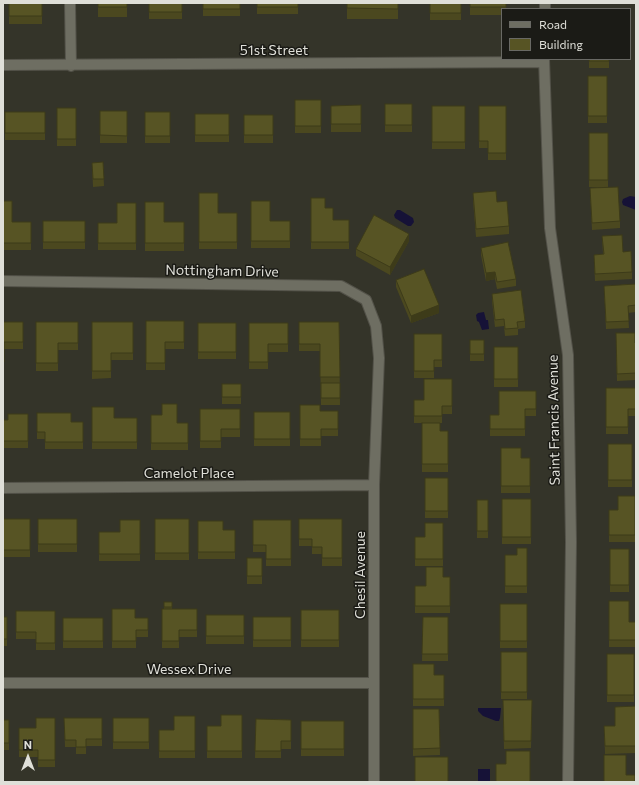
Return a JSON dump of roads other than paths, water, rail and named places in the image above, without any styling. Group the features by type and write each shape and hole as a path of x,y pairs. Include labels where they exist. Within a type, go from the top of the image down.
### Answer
{"street":[{"path":"70,3 71,66"},
{"name":"51st Street","path":"3,66 544,61"},
{"name":"Saint Francis Avenue","path":"544,61 550,228 568,354 571,542 568,782"},
{"name":"Nottingham Drive","path":"3,281 341,286 366,300 376,326 379,369"},
{"name":"Chesil Avenue","path":"374,782 374,485 379,369"},
{"name":"Camelot Place","path":"3,488 374,485"},
{"name":"Wessex Drive","path":"3,683 374,684"}]}
